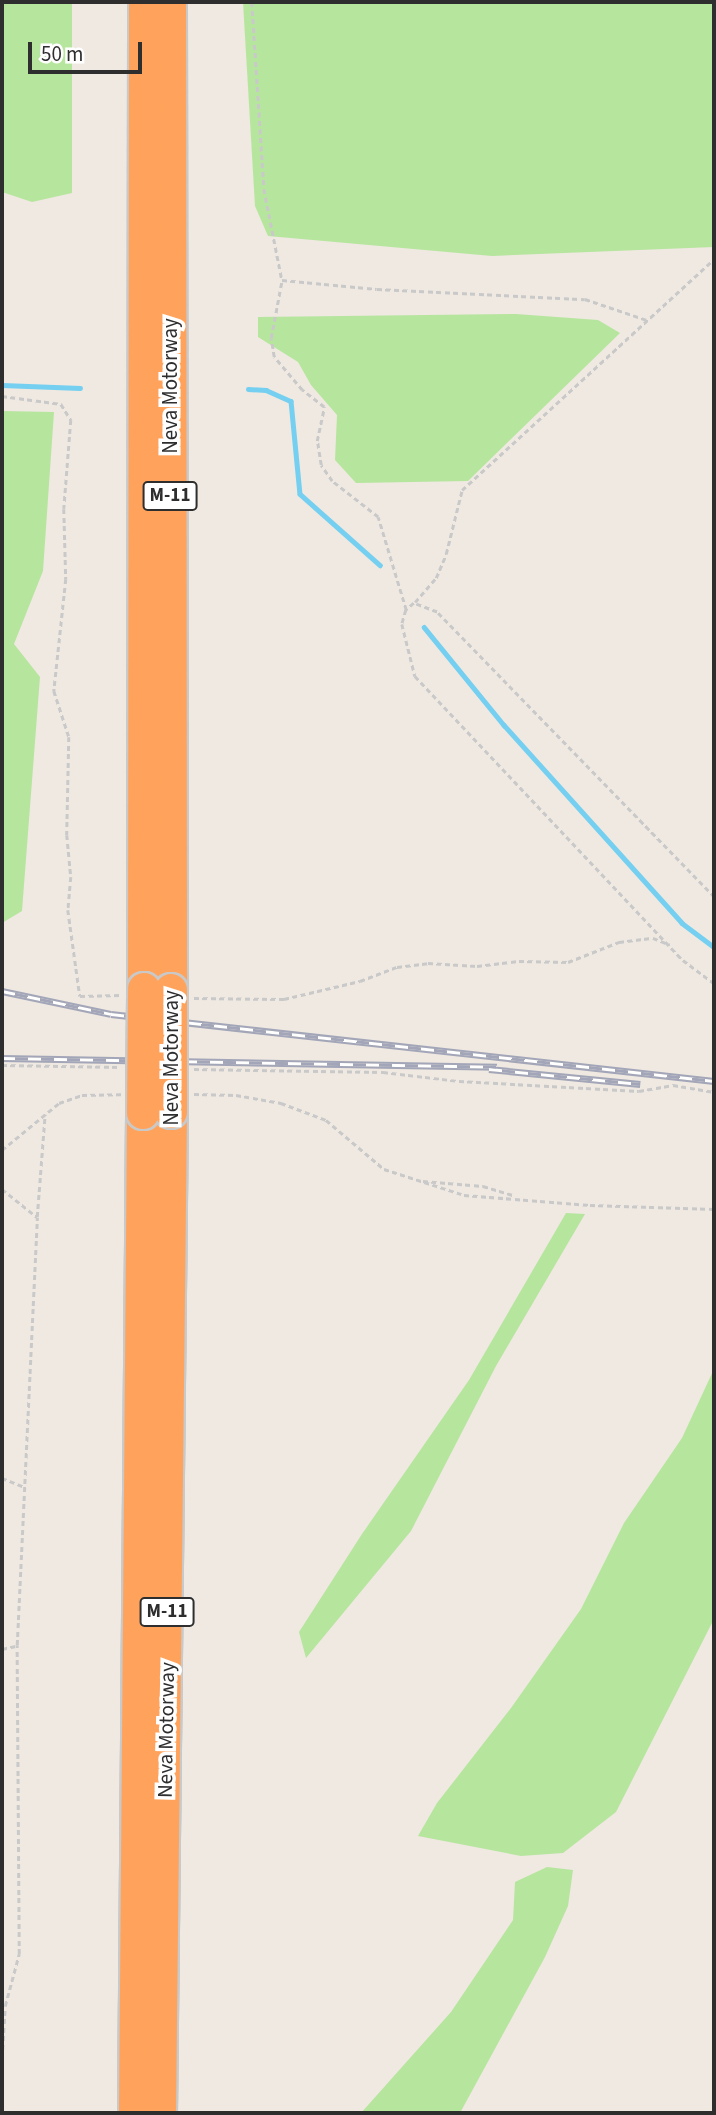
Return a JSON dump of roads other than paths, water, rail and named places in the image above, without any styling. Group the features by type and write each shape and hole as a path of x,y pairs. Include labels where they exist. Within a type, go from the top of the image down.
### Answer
{"highway":[{"name":"Neva Motorway","path":"145,2 157,989"},
{"name":"Neva Motorway","path":"135,2113 156,1103 170,2"},
{"name":"Neva Motorway","path":"156,1103 160,2113"}],"waterway":[{"path":"2,385 80,388"},
{"path":"248,389 266,390 291,401 300,494 380,565"},
{"path":"424,627 504,725 682,923 714,947"}],"railway":[{"path":"2,991 111,1014 714,1081"},
{"path":"2,1058 497,1067"},
{"path":"489,1069 640,1084"}]}
